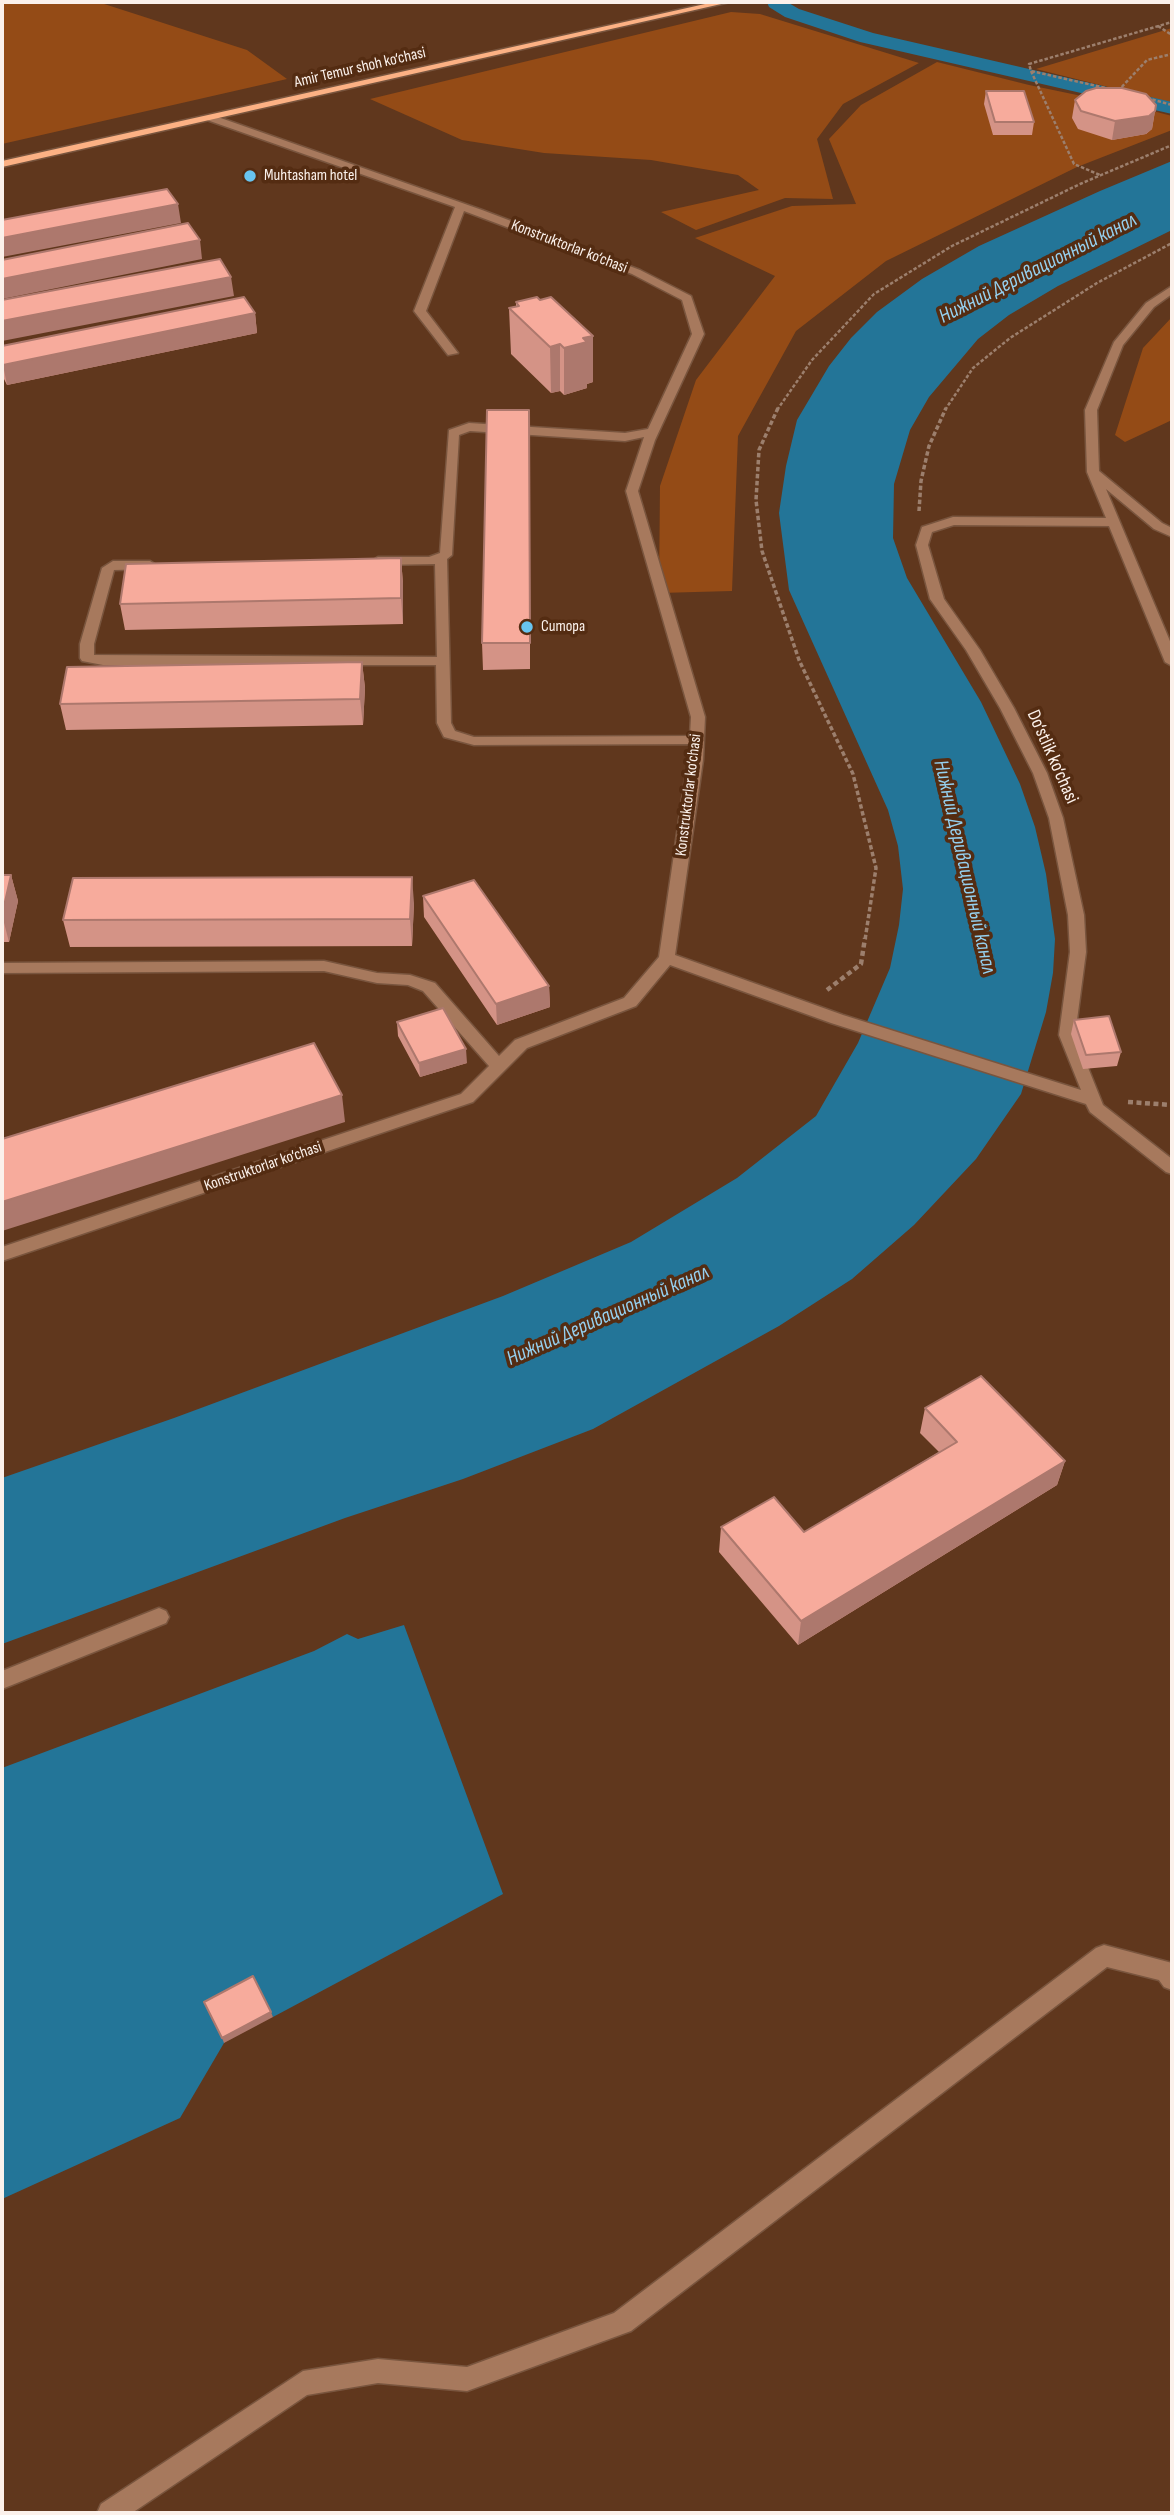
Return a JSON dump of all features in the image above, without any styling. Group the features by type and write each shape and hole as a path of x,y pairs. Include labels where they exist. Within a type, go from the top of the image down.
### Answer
{"main road":[{"name":"Amir Temur shoh ko‘chasi","path":"2,164 725,2"}],"street":[{"name":"Konstruktorlar ko‘chasi","path":"2,1254 467,1098 521,1044 629,1002 667,958 698,740 698,717 632,491 652,432 698,334 687,298 636,272 461,206 211,118"},
{"path":"452,353 420,311 461,206"},
{"path":"1172,289 1150,305 1118,344 1091,410 1093,472 1172,662"},
{"path":"363,562 441,558 446,555 453,433 468,427 625,437 652,432"},
{"path":"1093,472 1158,526 1172,533"},
{"name":"Do‘stlik ko‘chasi","path":"1114,522 953,521 926,530 922,545 937,599 973,650 1007,708 1040,773 1056,818 1076,915 1078,953 1067,1035 1096,1108 1172,1168"},
{"path":"441,558 444,723 449,734 474,741 698,740"},
{"path":"162,565 113,565 108,568 87,644 87,658 103,661 424,660 444,663"},
{"path":"667,958 837,1018 1093,1100"},
{"path":"2,968 324,966 377,978 410,981 429,987 499,1066"},
{"path":"2,1681 159,1617"},
{"path":"110,2513 303,2383 378,2371 467,2379 622,2322 1104,1956 1169,1975"}],"path":[{"path":"1101,176 1073,164 1029,64 1172,22"},
{"path":"1158,25 1172,35"},
{"path":"1118,91 1147,60 1172,54"},
{"path":"1031,71 1128,94"},
{"path":"1139,96 1172,105"},
{"path":"805,1007 861,964 876,868 853,774 799,660 762,551 756,500 759,450 781,402 811,360 874,294 952,246 1172,145"},
{"path":"953,521 919,515 921,481 929,446 950,400 974,368 1010,338 1097,283 1172,243"}],"shaded area":[{"path":"2,2 98,2 247,50 287,79 2,144"},
{"path":"731,12 760,14 919,63 843,104 817,139 833,199 785,198 696,230 661,212 759,190 738,175 651,160 544,153 462,140 370,99"},
{"path":"1172,28 1172,103 1036,69"},
{"path":"937,62 1172,116 1172,130 1077,167 886,261 796,331 738,436 732,591 659,593 660,486 696,380 775,276 695,238 792,206 856,204 829,139 861,105"},
{"path":"1172,317 1172,420 1125,442 1115,435 1143,348"}],"water":[{"name":"Нижний Деривационный канал","path":"1172,161 1172,230 1058,286 1009,315 978,339 929,397 910,430 894,484 893,538 907,578 981,702 1020,784 1035,827 1046,874 1055,939 1053,973 1046,1012 1021,1094 976,1159 914,1225 852,1279 779,1326 593,1429 463,1479 345,1518 2,1644 2,1478 174,1418 503,1296 631,1242 737,1178 816,1116 858,1043 890,968 903,889 898,846 888,810 789,590 779,513 797,420 829,366 851,338 877,312 922,279 979,246"},
{"path":"404,1625 503,1894 273,2017 255,1982 224,2043 180,2118 2,2199 2,1768 314,1651 347,1634 358,1639"}],"building":[{"path":"1096,88 1122,88 1146,94 1156,105 1155,111 1149,116 1115,121 1081,111 1075,100 1086,91"},
{"path":"986,91 1024,91 1034,122 995,122"},
{"path":"167,189 178,204 2,238 2,220"},
{"path":"188,223 200,240 2,279 2,260"},
{"path":"220,259 231,277 2,321 2,300"},
{"path":"244,297 255,313 3,365 2,363 2,346"},
{"path":"537,297 540,300 551,297 593,336 583,338 587,342 564,348 560,344 550,347 509,308 519,306 516,302"},
{"path":"487,410 529,410 530,643 482,643"},
{"path":"401,558 401,598 120,604 126,564"},
{"path":"362,662 360,699 60,704 67,667"},
{"path":"2,875 11,875 2,915"},
{"path":"412,877 410,919 63,920 73,878"},
{"path":"474,880 549,986 496,1004 423,896"},
{"path":"443,1008 466,1049 419,1063 397,1022"},
{"path":"1109,1016 1121,1052 1086,1055 1074,1020"},
{"path":"314,1043 342,1095 2,1202 2,1139"},
{"path":"981,1376 1065,1461 801,1621 721,1527 774,1497 804,1532 957,1442 925,1408"},
{"path":"253,1976 271,2012 222,2038 204,2002"}],"waterway":[{"path":"776,3 792,13 867,38 1172,108"}],"place":[{"name":"Muhtasham hotel","path":"250,176"},
{"name":"Ситора","path":"527,627"}]}
